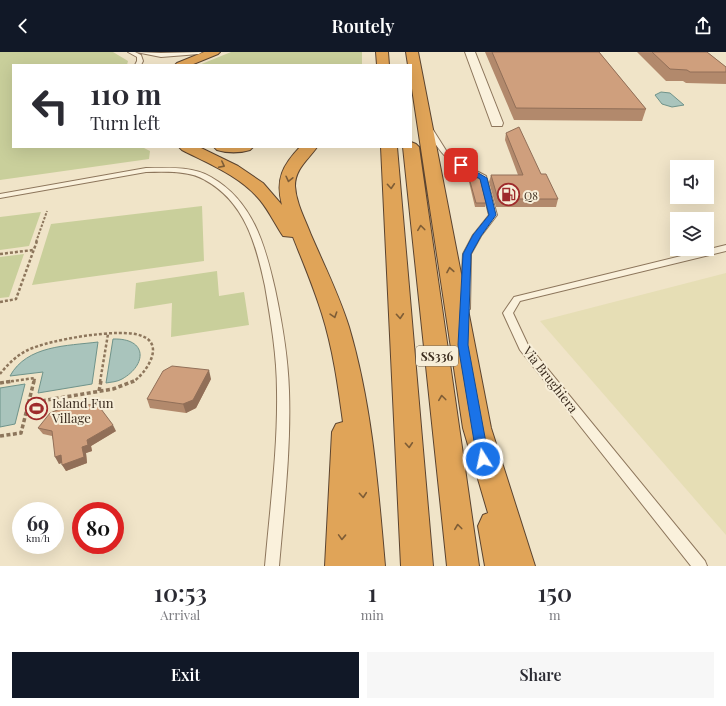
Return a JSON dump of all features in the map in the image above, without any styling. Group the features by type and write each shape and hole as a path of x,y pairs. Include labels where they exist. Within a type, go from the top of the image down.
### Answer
{"highway":[{"path":"184,64 214,52"},
{"path":"382,52 383,64"},
{"path":"412,52 502,566"},
{"path":"189,148 232,170 257,187 274,206 320,279"},
{"path":"308,148 293,166 287,184 289,203 320,279 340,337 351,387 361,474 369,566"},
{"name":"SS336","path":"389,148 417,566"},
{"name":"SS336","path":"410,148 463,566"},
{"path":"341,566 345,446 351,387"},
{"path":"477,428 519,566"}],"street":[{"path":"470,52 496,123"}],"lane":[{"path":"131,52 138,56 140,61 138,64"},
{"path":"139,52 161,55 179,55 199,52"},
{"path":"423,117 445,154 450,159 483,178 493,215 477,235 467,254 463,345"},
{"path":"0,196 139,171 170,170 190,172 207,177 225,190 242,208 250,220 262,249 276,318 283,387 280,473 272,566"},
{"name":"Via Brughiera","path":"700,566 524,347 508,313 517,299 726,248"}],"path":[{"path":"0,302 16,299 47,211"},
{"path":"0,254 34,250"},
{"path":"0,374 14,359 39,346 108,334 127,332 140,334 148,339 154,350 152,359 144,372 133,382 118,388 29,403"},
{"path":"99,391 108,334"},
{"path":"0,383 35,378 22,433 0,436"}],"shaded area":[{"path":"726,273 726,535 540,321"}],"green space":[{"path":"0,52 113,52 128,61 127,64 12,64 12,148 144,148 150,151 149,159 0,180"},
{"path":"231,52 362,52 362,64 201,64"},
{"path":"202,206 204,261 32,285 51,224"},
{"path":"41,212 29,246 0,250 0,217"},
{"path":"24,254 9,297 0,298 0,257"},
{"path":"217,271 219,296 244,292 249,325 171,337 172,303 134,309 136,283"}],"water":[{"path":"661,92 670,93 684,105 672,107 662,104 655,95"},
{"path":"113,339 133,343 138,348 140,353 139,360 136,367 122,379 106,383"},
{"path":"98,342 92,384 38,393 43,372 10,376 17,366 27,358 37,353 61,346"},
{"path":"25,384 15,424 0,427 0,388"}],"building":[{"path":"492,52 599,52 646,109 516,108"},
{"path":"652,52 707,52 726,67 726,72 690,72 687,70 670,69"},
{"path":"519,127 541,174 546,174 558,199 498,199 491,175 523,175 506,133"},
{"path":"469,178 480,178 486,203 476,203"},
{"path":"172,366 209,370 193,400 183,404 147,399 163,371"},
{"path":"72,404 98,405 113,425 87,440 88,445 82,447 84,457 62,465 61,455 55,457 52,431 38,428 50,413"}],"place":[{"name":"Q8","path":"509,195"},
{"name":"Island Fun Village","path":"37,409"}],"route":[{"path":"461,165 483,178 493,215 477,235 467,254 463,345 483,459"}]}
